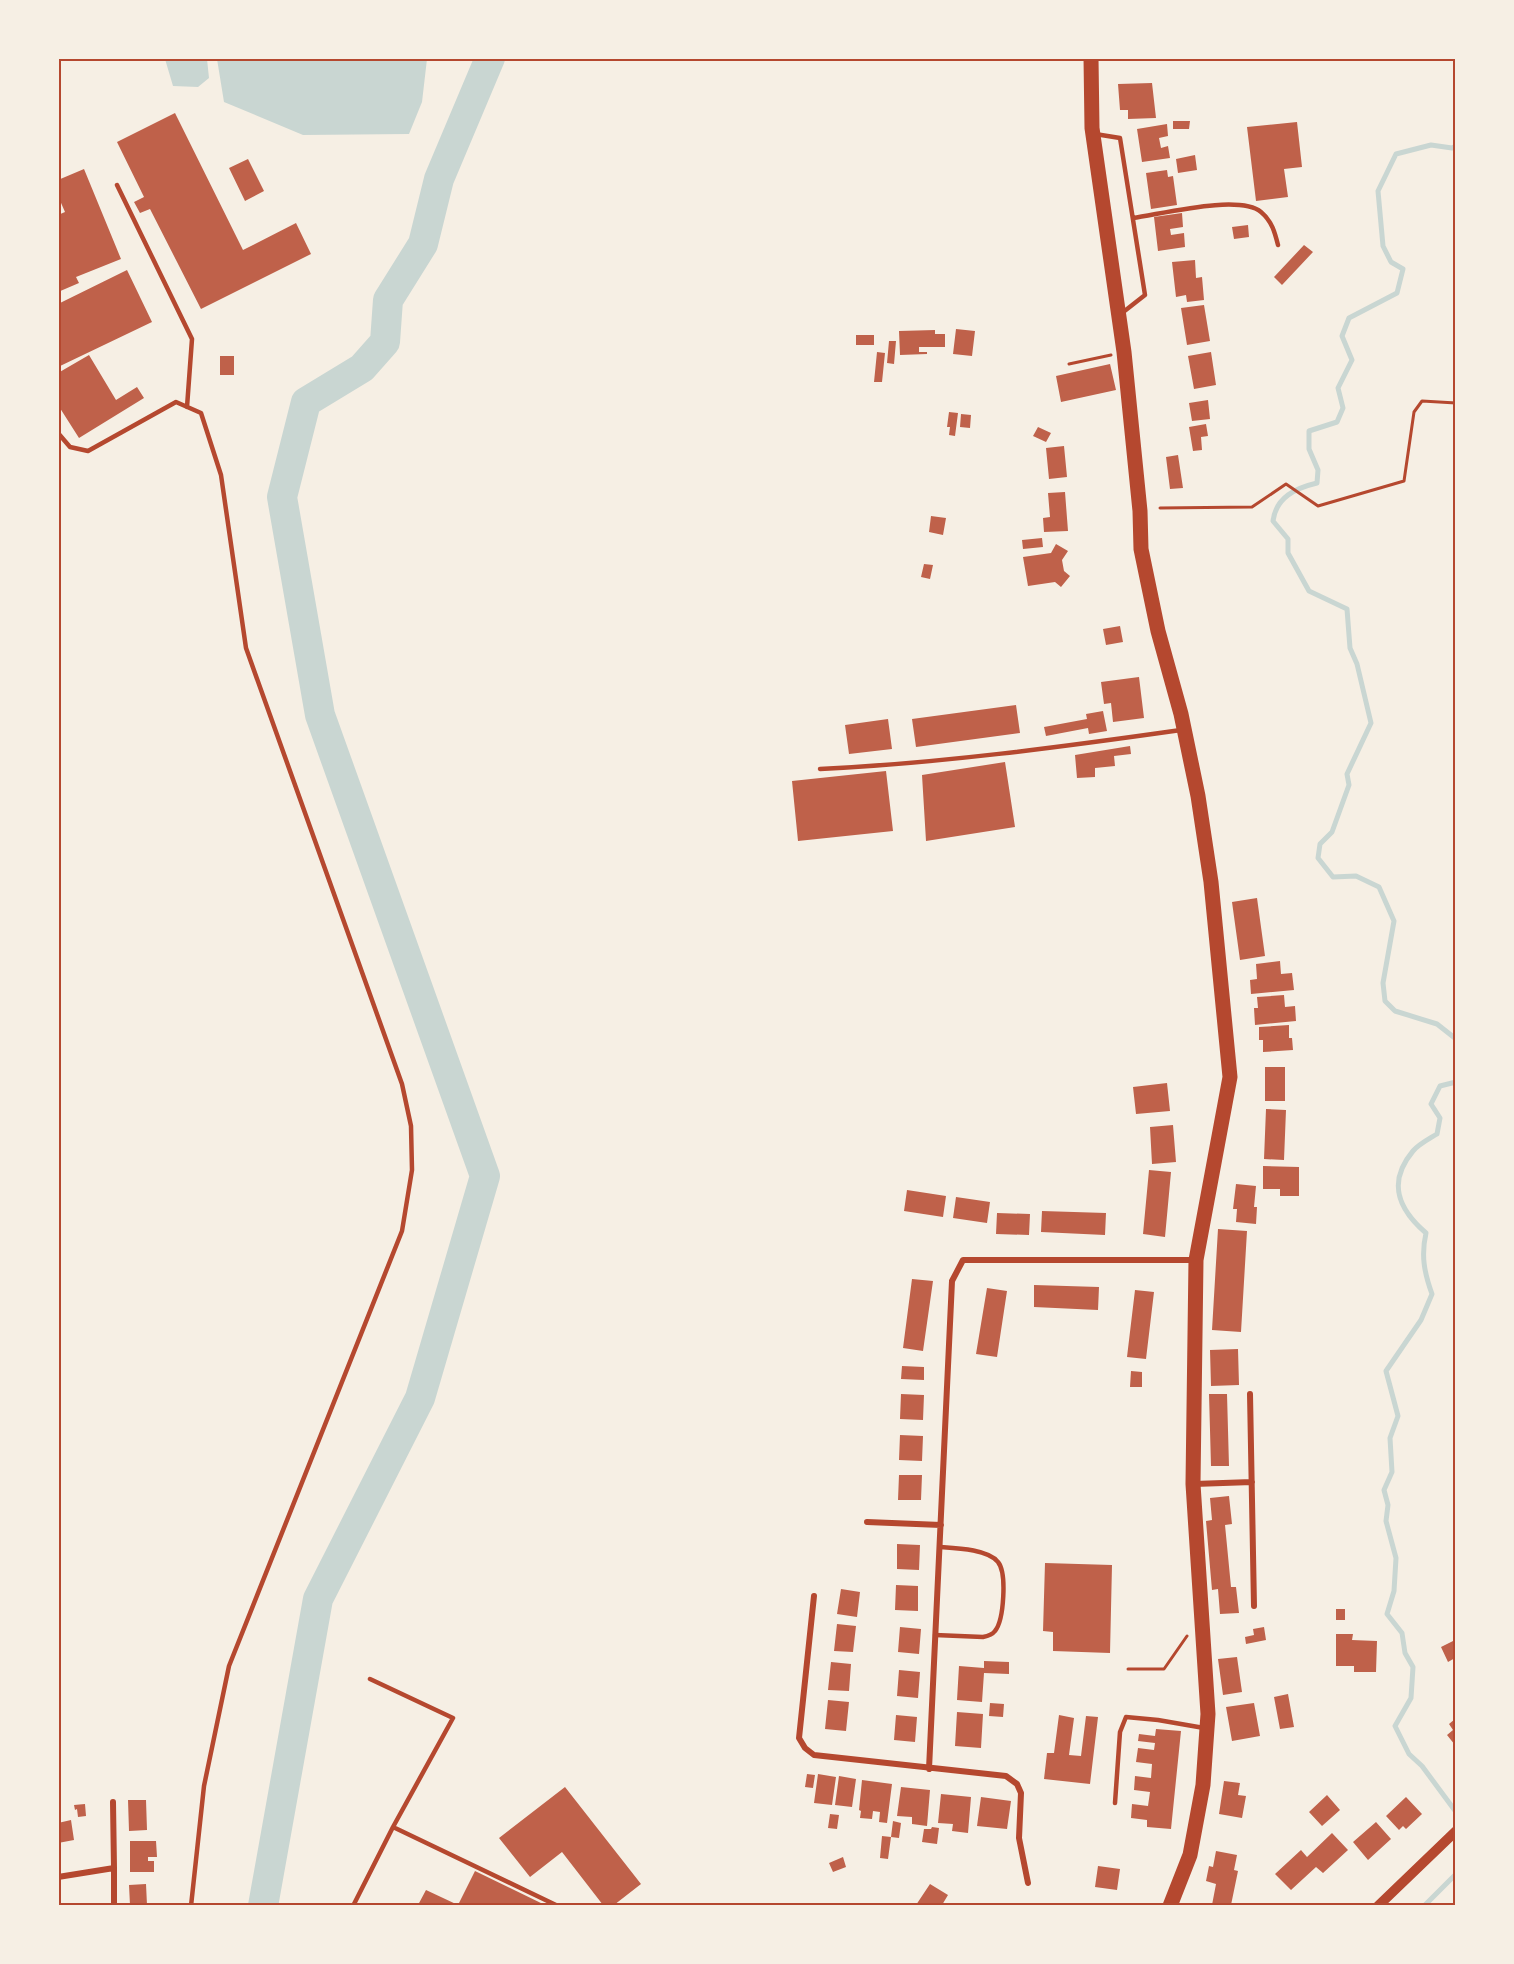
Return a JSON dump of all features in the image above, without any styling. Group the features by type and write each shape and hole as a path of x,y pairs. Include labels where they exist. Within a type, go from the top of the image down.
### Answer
{"main road":[{"path":"1091,58 1092,134 1124,352 1140,511 1141,549 1158,632 1184,730 1198,796 1211,882 1230,1077 1196,1260 1193,1484 1208,1714 1203,1785 1190,1855 1170,1905"}],"street":[{"path":"929,1769 952,1281 963,1260 1196,1260"},
{"path":"1250,1394 1254,1606"},
{"path":"1193,1484 1251,1482"},
{"path":"867,1522 941,1525"},
{"path":"814,1596 799,1738 805,1748 814,1755 1006,1776 1017,1784 1021,1793 1018,1838 1028,1883"},
{"path":"114,1802 114,1905"},
{"path":"1378,1905 1453,1834"},
{"path":"58,1876 114,1868"}],"lane":[{"path":"1092,134 1120,138 1145,295 1119,315"},
{"path":"117,185 192,339 187,407"},
{"path":"1133,218 1229,204 1246,205 1262,213 1273,227 1278,245"},
{"path":"58,433 70,447 88,451 176,402 201,413 220,475 246,648 402,1084 411,1126 412,1170 402,1231 229,1666 204,1786 191,1905"},
{"path":"820,769 899,765 1046,750 1184,730"},
{"path":"935,1635 983,1637 997,1630 1001,1618 1004,1577 999,1563 991,1556 971,1550 940,1547"},
{"path":"353,1905 453,1718 370,1679"},
{"path":"1115,1803 1120,1732 1126,1717 1207,1728"},
{"path":"393,1827 558,1905"}],"path":[{"path":"1069,364 1124,352"},
{"path":"1160,508 1252,507 1286,484 1318,506 1404,481 1414,412 1422,401 1455,403"},
{"path":"1128,1669 1164,1669 1194,1626 1202,1625"}],"shaded area":[{"path":"217,58 427,59 422,102 409,134 303,135 224,102"},
{"path":"165,59 207,59 209,78 198,87 173,86"}],"building":[{"path":"1152,83 1156,118 1128,119 1128,110 1120,110 1118,84"},
{"path":"175,113 243,250 296,223 311,254 201,309 150,209 140,213 134,202 144,197 117,142"},
{"path":"1173,121 1190,121 1189,129 1173,129"},
{"path":"1297,122 1302,167 1284,169 1288,197 1256,201 1247,127"},
{"path":"1167,124 1168,136 1159,138 1161,148 1168,146 1170,158 1142,162 1137,129"},
{"path":"1195,155 1197,170 1178,173 1176,159"},
{"path":"248,159 264,191 245,201 229,168"},
{"path":"84,169 121,259 76,277 79,283 58,292 58,215 65,212 58,196 58,180"},
{"path":"1167,170 1168,177 1173,176 1177,205 1151,209 1146,173"},
{"path":"1182,213 1183,227 1170,229 1171,235 1184,233 1185,247 1158,251 1154,217"},
{"path":"1248,225 1249,237 1234,239 1232,227"},
{"path":"1304,245 1313,252 1282,285 1274,277"},
{"path":"1195,260 1196,278 1202,277 1204,300 1187,302 1186,295 1176,297 1172,262"},
{"path":"127,270 152,322 58,367 58,304"},
{"path":"1204,305 1210,341 1187,345 1181,308"},
{"path":"956,329 975,331 972,356 953,354"},
{"path":"935,330 935,334 945,334 945,347 919,347 919,352 927,352 927,354 900,355 899,331"},
{"path":"856,335 874,335 874,345 856,345"},
{"path":"889,341 896,341 894,364 887,363"},
{"path":"877,352 885,353 882,382 874,382"},
{"path":"1211,352 1216,385 1194,389 1188,356"},
{"path":"89,355 116,400 137,387 144,398 79,438 58,405 58,373"},
{"path":"220,356 234,356 234,375 220,375"},
{"path":"1110,364 1116,390 1061,402 1056,376"},
{"path":"1208,400 1210,419 1192,421 1189,403"},
{"path":"949,412 958,413 955,436 949,435 950,427 947,427"},
{"path":"961,414 971,415 970,428 960,427"},
{"path":"1206,424 1208,436 1201,437 1202,450 1193,451 1189,427"},
{"path":"1038,427 1051,433 1046,442 1033,436"},
{"path":"1064,446 1067,477 1049,479 1046,448"},
{"path":"1178,455 1183,488 1170,489 1166,457"},
{"path":"1065,492 1068,531 1044,532 1043,518 1050,517 1048,493"},
{"path":"931,516 946,518 943,535 929,532"},
{"path":"1042,538 1043,547 1023,549 1022,540"},
{"path":"1056,544 1068,551 1062,560 1064,571 1070,576 1061,587 1055,582 1028,586 1023,557 1051,553"},
{"path":"924,564 933,565 930,579 921,577"},
{"path":"1120,626 1123,642 1106,645 1103,629"},
{"path":"1139,677 1144,718 1113,722 1111,703 1104,704 1101,682"},
{"path":"1016,705 1020,733 916,747 912,719"},
{"path":"1103,711 1107,731 1089,734 1088,728 1046,736 1044,727 1087,719 1086,714"},
{"path":"888,719 892,749 849,754 845,725"},
{"path":"1130,746 1131,754 1114,756 1115,766 1095,768 1095,777 1077,778 1075,755"},
{"path":"1005,762 1015,827 926,841 922,775"},
{"path":"886,771 893,831 798,841 792,781"},
{"path":"1257,898 1265,956 1240,960 1232,902"},
{"path":"1280,961 1281,974 1292,973 1294,990 1251,994 1250,980 1257,979 1256,964"},
{"path":"1284,995 1285,1007 1295,1006 1296,1021 1255,1025 1254,1008 1258,1008 1257,997"},
{"path":"1289,1025 1289,1038 1292,1038 1293,1050 1263,1052 1263,1040 1259,1040 1259,1027"},
{"path":"1265,1067 1285,1067 1285,1101 1265,1101"},
{"path":"1167,1083 1170,1111 1136,1114 1133,1087"},
{"path":"1266,1109 1286,1110 1284,1160 1264,1159"},
{"path":"1173,1125 1176,1162 1152,1164 1150,1127"},
{"path":"1263,1166 1299,1167 1299,1196 1280,1196 1280,1189 1263,1189"},
{"path":"1149,1170 1171,1172 1165,1237 1143,1234"},
{"path":"1236,1184 1256,1186 1254,1207 1257,1207 1256,1224 1236,1222 1237,1209 1233,1209"},
{"path":"907,1190 946,1196 943,1217 904,1211"},
{"path":"956,1197 990,1202 987,1223 953,1218"},
{"path":"1042,1211 1106,1213 1105,1235 1041,1232"},
{"path":"997,1213 1030,1214 1029,1235 996,1234"},
{"path":"1218,1229 1247,1231 1241,1332 1212,1330"},
{"path":"912,1279 933,1281 923,1351 903,1348"},
{"path":"1034,1285 1099,1287 1098,1310 1034,1307"},
{"path":"987,1288 1007,1291 997,1357 976,1354"},
{"path":"1135,1290 1154,1292 1146,1359 1127,1357"},
{"path":"1238,1349 1239,1385 1211,1386 1210,1350"},
{"path":"902,1366 924,1367 924,1380 901,1379"},
{"path":"1131,1371 1142,1372 1142,1387 1130,1387"},
{"path":"901,1394 924,1395 923,1420 900,1419"},
{"path":"1209,1394 1227,1394 1229,1466 1211,1466"},
{"path":"900,1435 923,1436 922,1461 899,1460"},
{"path":"899,1475 922,1475 921,1500 898,1500"},
{"path":"1229,1496 1232,1524 1225,1525 1231,1587 1236,1587 1239,1613 1220,1614 1218,1589 1212,1590 1206,1521 1212,1520 1210,1498"},
{"path":"897,1544 920,1545 919,1570 897,1569"},
{"path":"1045,1563 1112,1565 1110,1653 1053,1651 1053,1632 1043,1631"},
{"path":"896,1585 918,1586 918,1611 895,1610"},
{"path":"841,1589 860,1592 857,1617 837,1614"},
{"path":"1336,1609 1345,1609 1345,1620 1336,1620"},
{"path":"837,1624 856,1626 853,1652 834,1651"},
{"path":"900,1627 921,1629 919,1654 898,1652"},
{"path":"1264,1627 1266,1640 1246,1644 1245,1637 1254,1635 1253,1629"},
{"path":"1336,1634 1353,1634 1352,1640 1377,1641 1376,1672 1354,1672 1354,1666 1336,1666"},
{"path":"1455,1640 1455,1658 1448,1662 1441,1647"},
{"path":"1237,1657 1242,1692 1223,1695 1218,1659"},
{"path":"984,1661 1009,1662 1009,1674 984,1673 982,1702 957,1700 959,1666 984,1668"},
{"path":"831,1662 851,1664 849,1691 828,1690"},
{"path":"899,1670 920,1672 918,1698 897,1696"},
{"path":"1288,1694 1294,1727 1280,1729 1274,1697"},
{"path":"828,1700 849,1702 846,1731 825,1729"},
{"path":"990,1703 1004,1704 1003,1717 989,1716"},
{"path":"1254,1703 1260,1736 1232,1741 1226,1707"},
{"path":"957,1712 983,1714 981,1748 955,1746"},
{"path":"896,1715 917,1717 915,1742 894,1740"},
{"path":"1059,1715 1074,1718 1069,1755 1081,1756 1086,1716 1098,1717 1090,1784 1044,1779 1047,1753 1054,1753"},
{"path":"1455,1719 1455,1745 1447,1735 1453,1730 1449,1724"},
{"path":"1156,1729 1181,1731 1171,1829 1147,1827 1147,1820 1131,1818 1132,1804 1148,1806 1150,1792 1134,1790 1135,1776 1151,1778 1152,1764 1136,1762 1138,1748 1154,1750 1155,1743 1138,1741 1139,1734 1155,1736"},
{"path":"807,1774 815,1775 813,1788 805,1787"},
{"path":"818,1774 836,1777 832,1805 814,1803"},
{"path":"839,1776 856,1779 852,1807 835,1805"},
{"path":"862,1780 892,1784 887,1823 879,1822 880,1812 873,1811 872,1819 860,1818"},
{"path":"1224,1781 1240,1783 1238,1795 1246,1796 1242,1818 1219,1814"},
{"path":"565,1787 641,1884 614,1905 603,1905 562,1852 530,1877 499,1838"},
{"path":"901,1787 930,1790 927,1826 912,1824 912,1817 897,1816"},
{"path":"941,1794 971,1797 968,1833 952,1831 953,1824 938,1823"},
{"path":"1327,1795 1340,1810 1322,1826 1309,1812"},
{"path":"981,1797 1011,1801 1007,1829 977,1826"},
{"path":"1406,1797 1422,1814 1406,1829 1403,1826 1399,1830 1386,1816"},
{"path":"128,1800 146,1800 147,1830 129,1831"},
{"path":"85,1804 86,1816 78,1817 74,1805"},
{"path":"830,1814 839,1815 837,1829 828,1828"},
{"path":"71,1820 74,1840 58,1843 58,1823"},
{"path":"893,1821 901,1823 899,1838 891,1837"},
{"path":"1376,1822 1391,1839 1368,1860 1353,1842"},
{"path":"939,1828 937,1844 922,1842 924,1829"},
{"path":"1332,1833 1348,1850 1323,1873 1316,1867 1291,1890 1275,1874 1301,1850 1307,1857"},
{"path":"882,1836 891,1837 888,1859 880,1858"},
{"path":"130,1841 156,1841 157,1857 148,1857 148,1861 154,1861 154,1872 130,1872"},
{"path":"1216,1851 1237,1855 1234,1870 1238,1871 1231,1905 1212,1905 1216,1884 1206,1881 1209,1866 1213,1867"},
{"path":"843,1857 846,1867 833,1872 829,1863"},
{"path":"1098,1866 1120,1869 1117,1890 1095,1887"},
{"path":"475,1871 545,1905 458,1905"},
{"path":"146,1884 147,1905 130,1905 129,1885"},
{"path":"930,1884 948,1895 942,1905 916,1905"},
{"path":"426,1890 458,1905 418,1905"}],"waterway":[{"path":"263,1906 318,1599 420,1398 485,1176 320,715 282,497 306,402 362,368 385,342 388,300 423,244 439,179 490,58"},
{"path":"1456,146 1452,148 1431,145 1396,154 1378,191 1383,246 1391,262 1403,269 1397,293 1349,318 1342,336 1352,360 1338,388 1343,408 1337,422 1309,431 1309,449 1318,470 1317,483 1288,495 1278,506 1273,521 1288,539 1288,553 1309,591 1347,609 1350,648 1357,664 1371,723 1347,774 1349,785 1332,832 1320,844 1318,858 1333,877 1356,876 1379,887 1394,921 1383,983 1385,1001 1395,1011 1437,1024 1456,1039"},
{"path":"1456,1082 1440,1086 1431,1104 1440,1118 1437,1134 1413,1151 1405,1162 1398,1184 1399,1195 1408,1214 1426,1233 1424,1264 1432,1294 1421,1320 1386,1371 1398,1416 1390,1438 1392,1472 1384,1490 1388,1505 1386,1521 1396,1558 1394,1591 1387,1614 1402,1633 1405,1653 1413,1667 1411,1698 1395,1726 1409,1754 1422,1766 1456,1812"},
{"path":"1424,1906 1456,1874"}]}
